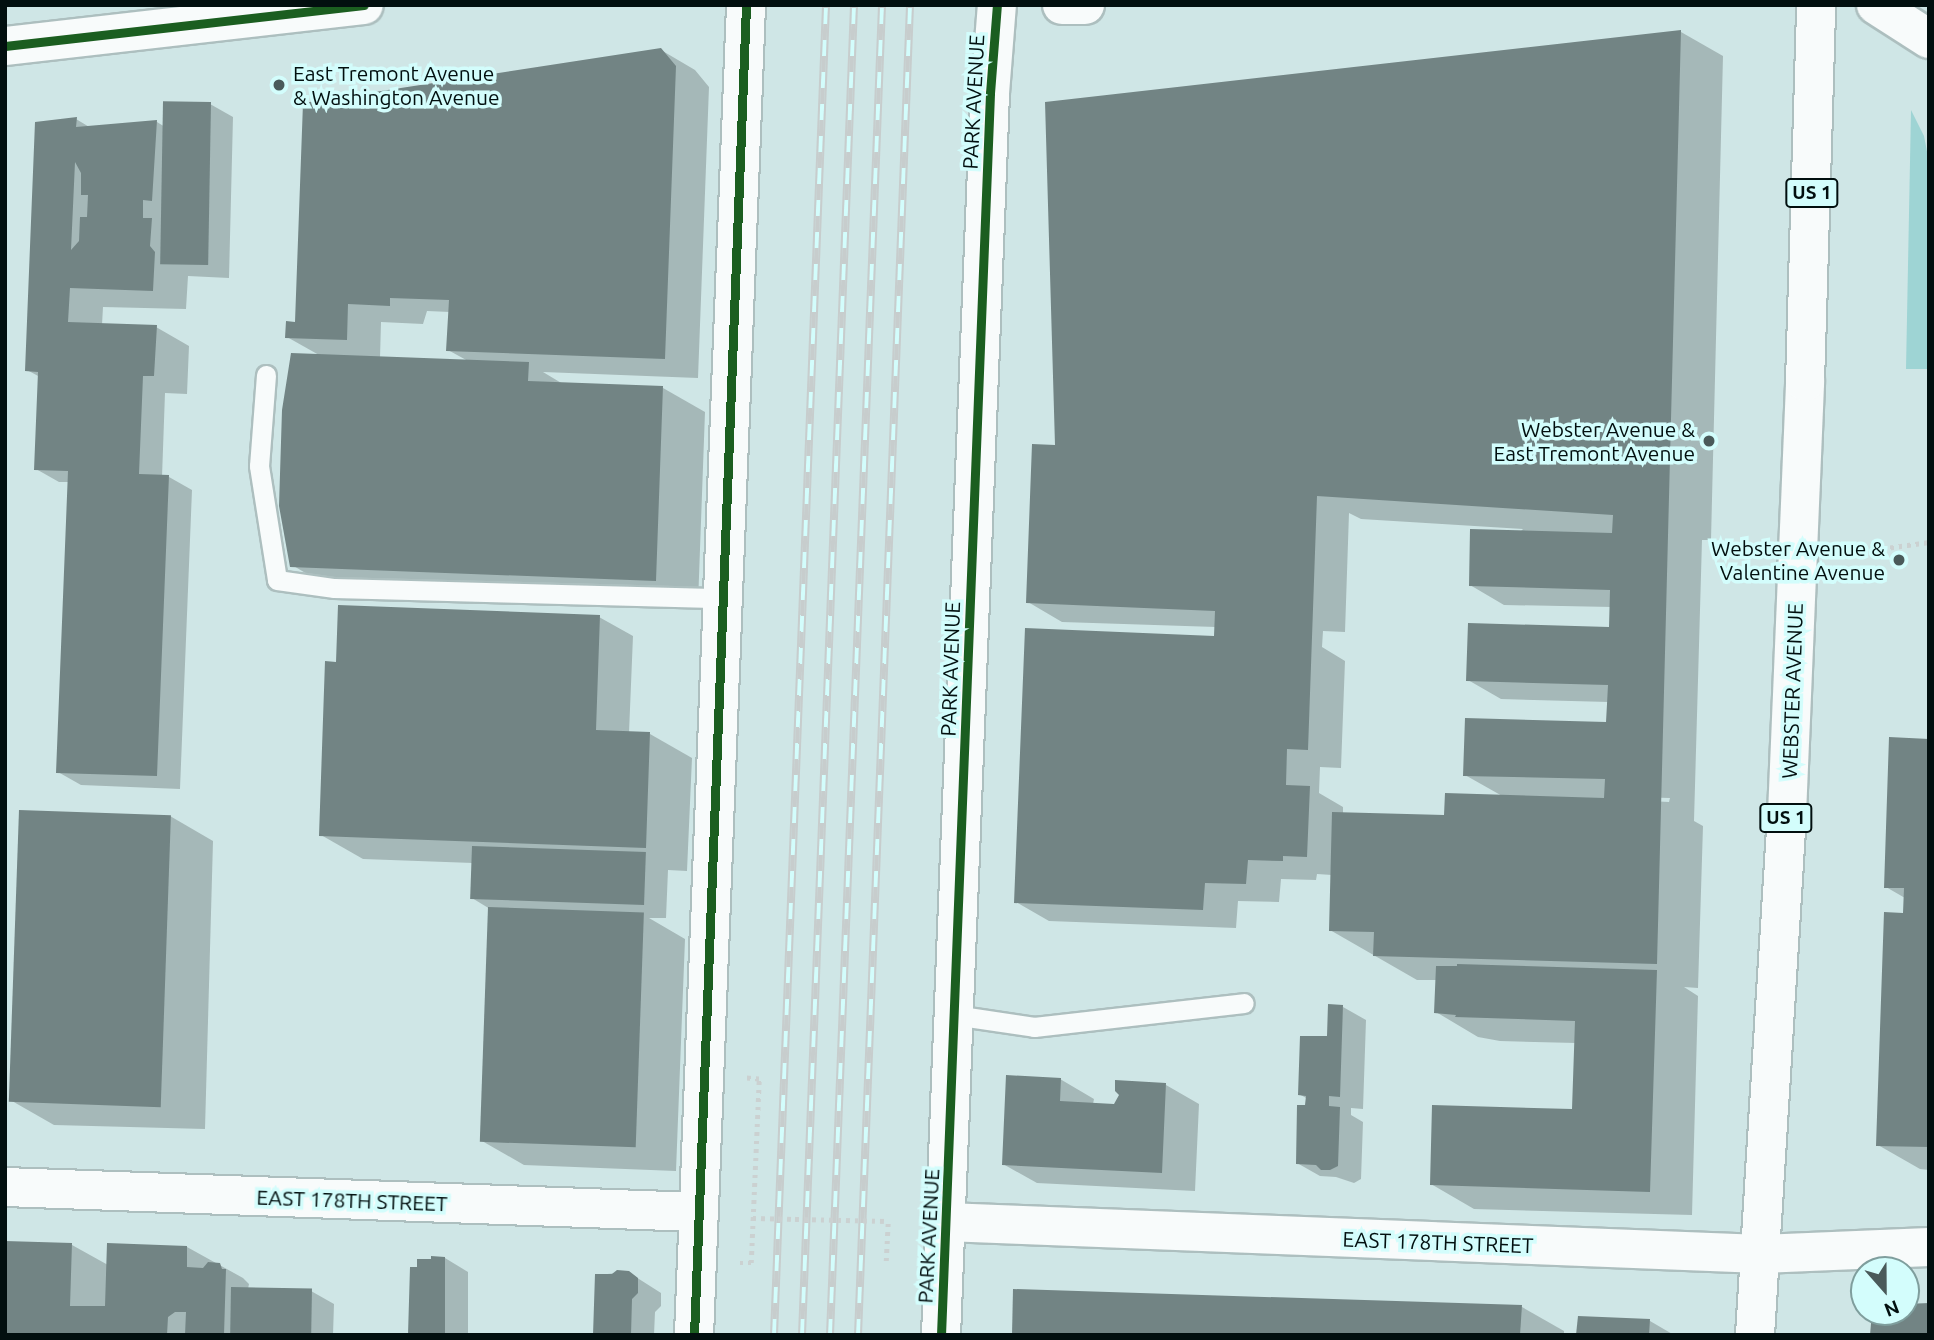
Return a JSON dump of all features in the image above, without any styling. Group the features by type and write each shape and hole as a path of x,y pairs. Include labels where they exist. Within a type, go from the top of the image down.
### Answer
{"street":[{"path":"5,46 364,5"},
{"path":"694,1335 746,5"},
{"name":"PARK AVENUE","path":"941,1335 989,121 997,5"},
{"path":"1062,5 1085,5"},
{"name":"WEBSTER AVENUE","path":"1755,1335 1794,635 1814,117 1815,5"},
{"path":"1876,5 1929,39"},
{"name":"EAST 178TH STREET","path":"5,1187 698,1212"},
{"name":"EAST 178TH STREET","path":"946,1222 1761,1254 1929,1247"}],"lane":[{"path":"266,375 259,466 276,580 334,588 722,598"},
{"path":"954,1015 1034,1027 1244,1003"}],"path":[{"path":"1865,551 1929,542"},
{"path":"751,1263 753,1218 888,1221 886,1261"}],"shaded area":[{"path":"1911,110 1924,136 1929,162 1929,369 1906,369"}],"building":[{"path":"1681,30 1657,964 1373,956 1374,932 1329,931 1332,812 1444,815 1445,793 1604,798 1605,779 1463,776 1465,718 1606,722 1608,685 1466,681 1468,623 1609,627 1610,590 1469,586 1470,529 1612,533 1613,515 1317,496 1308,750 1287,749 1286,785 1310,786 1307,857 1283,856 1283,861 1248,860 1246,884 1205,883 1203,910 1014,903 1025,628 1214,636 1215,611 1026,603 1032,444 1055,445 1045,102"},
{"path":"661,48 676,66 665,359 446,351 449,300 390,298 390,306 348,304 347,340 285,338 286,321 295,322 303,103"},
{"path":"163,101 211,102 208,265 160,264"},
{"path":"77,117 76,127 157,120 152,201 143,200 143,218 152,218 150,246 155,252 153,291 70,288 68,322 157,325 154,376 143,376 139,474 169,475 157,776 56,773 68,471 34,470 38,372 25,371 35,122","holes":["75,162 81,173 81,195 88,195 87,217 80,217 79,241 71,250"]},
{"path":"291,353 529,362 528,381 663,386 656,581 290,567 279,506 282,410"},
{"path":"338,605 600,615 596,730 650,732 646,848 319,836 325,661 336,662"},
{"path":"1889,737 1929,739 1929,1147 1876,1146 1884,912 1903,913 1904,888 1884,888"},
{"path":"19,810 171,815 161,1107 9,1102"},
{"path":"472,846 646,852 644,905 470,899"},
{"path":"488,907 644,912 636,1147 480,1142"},
{"path":"1457,964 1657,970 1650,1192 1430,1185 1432,1105 1572,1109 1575,1021 1455,1017 1456,1015 1434,1013 1436,966"},
{"path":"1328,1004 1343,1005 1340,1097 1329,1096 1329,1106 1340,1107 1338,1166 1321,1170 1316,1165 1296,1164 1297,1105 1305,1105 1306,1096 1298,1095 1300,1036 1327,1036"},
{"path":"1006,1075 1061,1078 1060,1101 1114,1104 1119,1095 1115,1091 1115,1080 1166,1083 1162,1173 1002,1165"},
{"path":"5,1241 72,1243 70,1306 105,1306 107,1243 187,1246 187,1267 203,1268 208,1262 220,1263 222,1269 226,1269 224,1335 185,1335 186,1312 175,1312 168,1317 167,1335 5,1335"},
{"path":"431,1256 445,1257 445,1335 408,1335 410,1267 417,1267 417,1259 431,1259"},
{"path":"617,1270 629,1271 638,1278 638,1293 632,1299 631,1335 593,1335 595,1274 612,1274"},
{"path":"231,1287 312,1288 311,1335 230,1335"},
{"path":"1013,1289 1522,1305 1520,1335 1012,1335"},
{"path":"1920,1303 1929,1303 1929,1335 1870,1335 1871,1326 1920,1326"},
{"path":"1578,1316 1650,1319 1649,1335 1576,1335"}],"railway":[{"path":"774,1335 826,5"},
{"path":"802,1335 854,5"},
{"path":"830,1335 882,5"},
{"path":"858,1335 910,5"}],"cycle path":[{"path":"5,46 364,5"},
{"path":"694,1335 746,5"},
{"path":"941,1335 990,93 997,5"}],"place":[{"name":"East Tremont Avenue & Washington Avenue","path":"279,85"},
{"name":"Webster Avenue & East Tremont Avenue","path":"1709,441"},
{"name":"Webster Avenue & Valentine Avenue","path":"1899,560"}]}
